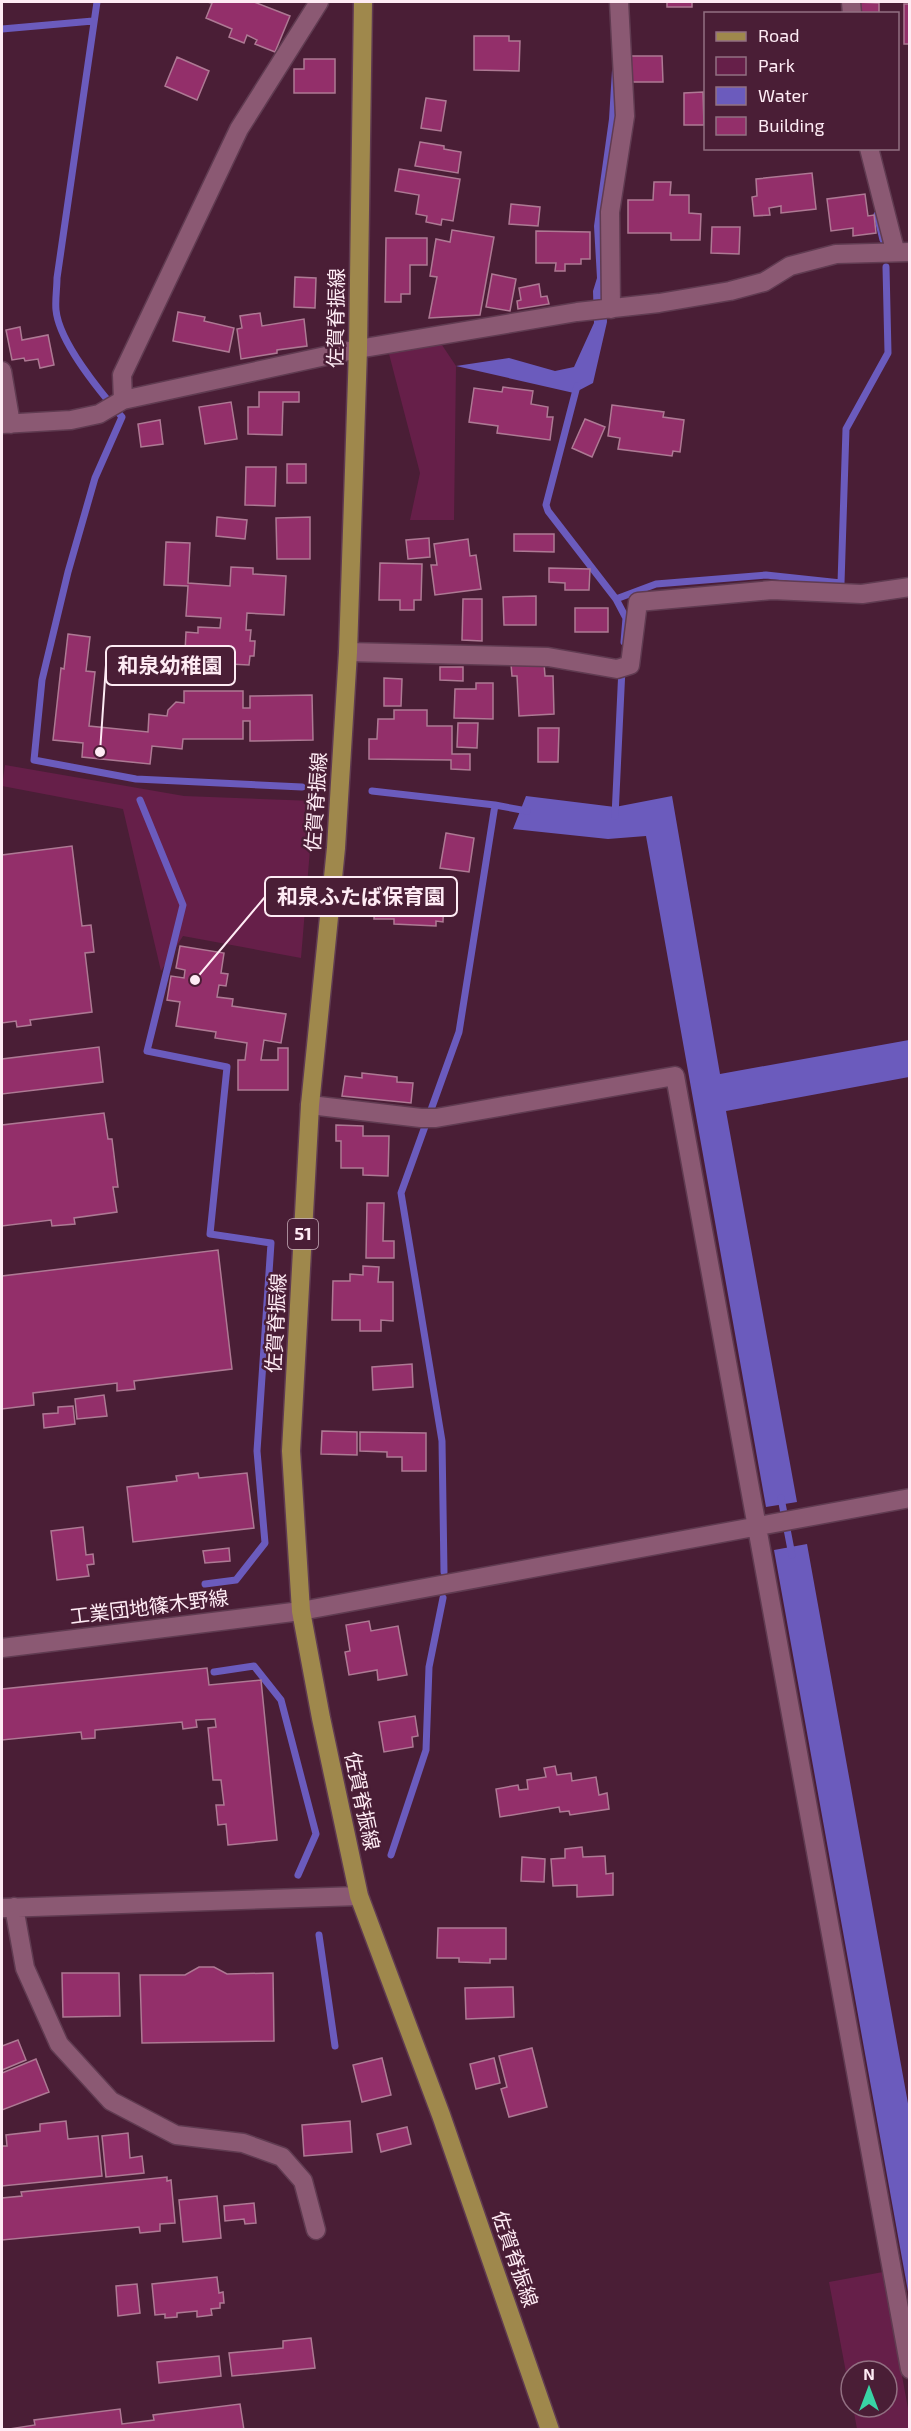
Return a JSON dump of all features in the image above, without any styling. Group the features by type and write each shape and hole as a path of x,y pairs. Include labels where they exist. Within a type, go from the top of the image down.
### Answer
{"main road":[{"name":"佐賀脊振線","path":"363,2 358,349 348,652 336,848 310,1106 291,1451 302,1611 321,1718 359,1896 441,2115 550,2430"}],"street":[{"path":"123,400 122,375 239,129 319,2"},
{"path":"611,309 610,212 625,116 619,2"},
{"path":"2,371 6,424 71,420 99,414 123,400 358,349 577,312 730,291 764,282 790,266 836,254 902,251 870,150"},
{"path":"348,652 548,657 624,667 639,602 772,590 862,594 909,587"},
{"path":"310,1106 429,1118 675,1076 909,2369"},
{"name":"工業団地篠木野線","path":"2,1648 302,1611 909,1498"},
{"path":"316,2230 303,2181 282,2157 243,2143 176,2135 111,2101 59,2044 25,1968 8,1908 359,1896"}],"green space":[{"path":"440,342 456,366 454,520 410,520 420,473 388,350"},
{"path":"5,765 184,796 314,801 301,958 183,936 161,971 123,809 2,786"},
{"path":"883,2272 899,2359 843,2359 829,2282"},
{"path":"899,2359 909,2414 909,2429 857,2429 855,2419 899,2419"}],"water":[{"path":"614,38 615,123 604,221 607,322 593,383 574,393 456,366 509,358 555,371 574,367 594,323 593,291 597,278 594,226 609,119"},
{"path":"526,796 615,807 672,796 720,1074 909,1040 909,1077 726,1111 797,1502 766,1507 646,836 608,839 513,829"},
{"path":"807,1544 909,2109 909,2297 774,1550"}],"building":[{"path":"207,2 254,2 290,16 275,52 255,44 257,40 247,35 244,43 229,37 232,29 206,18 212,3"},
{"path":"667,2 692,2 692,7 667,7"},
{"path":"857,2 879,3 879,12 857,12"},
{"path":"904,4 910,4 910,44 904,44"},
{"path":"474,36 509,36 509,41 520,41 519,71 474,70"},
{"path":"631,56 662,56 663,82 631,82"},
{"path":"177,57 209,71 197,100 165,86"},
{"path":"304,59 335,59 335,93 294,93 294,69 304,69"},
{"path":"703,92 704,125 684,125 684,93"},
{"path":"426,98 446,101 441,131 421,128"},
{"path":"420,142 444,146 444,149 461,152 458,173 415,166"},
{"path":"399,169 460,179 453,221 442,219 441,225 426,222 427,216 416,214 419,195 395,191"},
{"path":"812,173 816,209 781,213 781,206 769,208 770,215 754,216 752,197 757,196 756,179"},
{"path":"654,182 671,182 670,195 689,195 689,213 701,214 700,240 671,240 671,233 628,233 628,200 653,200"},
{"path":"865,194 868,216 874,215 876,233 853,236 853,228 831,231 827,199"},
{"path":"511,204 540,207 538,226 509,224"},
{"path":"712,227 740,227 739,254 711,253"},
{"path":"452,230 494,237 480,315 429,318 437,277 430,276 436,239 450,242"},
{"path":"536,231 590,232 590,259 581,259 581,264 565,264 565,271 555,271 556,263 536,263"},
{"path":"386,238 427,238 427,265 410,265 410,294 401,294 401,302 385,302"},
{"path":"492,274 516,279 510,311 486,307"},
{"path":"295,277 316,278 315,308 294,307"},
{"path":"539,284 541,297 547,296 549,304 518,309 517,301 521,300 519,288"},
{"path":"178,312 205,317 204,321 234,328 229,352 173,341"},
{"path":"260,313 262,326 304,319 307,346 277,350 277,353 241,359 237,329 242,328 240,316"},
{"path":"20,327 22,340 48,335 54,365 40,368 38,359 12,360 6,330"},
{"path":"503,387 533,391 531,404 548,407 547,417 553,417 550,440 497,433 498,426 469,422 474,388 502,392"},
{"path":"259,392 299,392 299,402 283,402 282,435 248,434 248,407 259,407"},
{"path":"231,402 237,439 205,444 199,407"},
{"path":"612,405 664,412 663,417 684,420 680,452 673,451 672,456 618,449 620,438 608,436"},
{"path":"585,419 605,427 592,457 572,448"},
{"path":"160,420 163,444 141,447 138,424"},
{"path":"287,464 306,464 306,483 287,483"},
{"path":"246,467 276,467 275,506 245,505"},
{"path":"217,517 247,520 245,539 216,536"},
{"path":"310,517 310,559 277,559 276,518"},
{"path":"514,534 554,534 554,552 514,551"},
{"path":"429,538 430,557 408,559 406,540"},
{"path":"468,539 470,556 476,555 481,589 435,595 431,565 437,565 434,544"},
{"path":"166,542 190,543 188,583 230,586 231,567 253,568 253,574 286,576 284,615 247,613 246,630 251,630 250,641 255,641 254,656 250,656 249,665 229,664 229,669 196,668 197,653 185,652 186,632 198,633 198,627 220,628 221,618 186,616 188,586 164,585"},
{"path":"380,563 422,564 421,600 414,600 414,610 400,610 400,600 379,600"},
{"path":"549,568 590,569 589,590 565,590 565,583 549,582"},
{"path":"536,596 536,625 504,625 503,597"},
{"path":"463,599 482,599 482,641 462,640"},
{"path":"575,608 608,608 608,632 575,632"},
{"path":"68,634 90,637 86,671 95,672 89,726 148,732 149,714 167,716 168,710 176,702 184,703 184,691 243,691 243,708 250,708 250,696 312,695 313,740 250,741 250,721 243,721 243,739 183,739 182,749 152,746 150,764 82,757 83,743 53,740 61,668 64,669"},
{"path":"544,663 545,676 553,676 554,714 519,716 517,676 512,676 511,664"},
{"path":"440,667 463,667 463,681 440,680"},
{"path":"384,678 402,679 401,706 384,706"},
{"path":"476,683 493,683 493,719 454,718 455,689 476,689"},
{"path":"394,710 427,710 427,726 452,726 452,754 470,754 470,770 451,769 451,760 369,759 369,739 377,739 378,719 394,719"},
{"path":"458,723 478,723 477,748 457,747"},
{"path":"538,728 559,728 558,762 538,762"},
{"path":"446,833 474,838 469,872 440,868"},
{"path":"72,846 82,926 91,925 94,952 85,953 92,1012 30,1020 31,1025 17,1027 16,1021 2,1023 2,855"},
{"path":"370,884 426,887 426,893 444,893 443,922 436,921 436,926 394,924 394,919 374,919 375,898 370,897"},
{"path":"180,946 224,953 221,973 228,974 226,986 219,985 217,997 233,999 232,1006 286,1014 281,1043 264,1040 261,1060 278,1060 278,1048 288,1048 288,1090 238,1090 238,1060 245,1060 247,1043 215,1038 216,1032 176,1026 180,1002 167,1000 171,976 184,978 185,970 176,968"},
{"path":"99,1047 103,1082 2,1094 2,1059"},
{"path":"362,1073 397,1077 397,1082 413,1083 411,1103 342,1096 345,1076 362,1078"},
{"path":"104,1113 108,1139 112,1139 118,1187 113,1187 117,1212 74,1218 75,1224 52,1226 51,1220 2,1226 2,1125"},
{"path":"336,1125 363,1126 363,1136 389,1136 388,1176 363,1175 363,1168 341,1168 341,1141 336,1141"},
{"path":"367,1203 384,1203 383,1241 394,1241 394,1258 366,1258"},
{"path":"218,1250 232,1369 134,1381 135,1389 117,1391 117,1383 33,1393 34,1405 2,1409 2,1276"},
{"path":"363,1266 379,1267 378,1282 393,1282 393,1321 381,1320 381,1331 360,1331 360,1320 332,1320 333,1281 350,1281 350,1274 363,1275"},
{"path":"412,1364 413,1387 373,1390 372,1367"},
{"path":"104,1395 107,1416 77,1419 75,1399"},
{"path":"73,1406 75,1424 44,1428 43,1414 58,1413 58,1407"},
{"path":"322,1431 357,1432 357,1455 321,1454"},
{"path":"360,1432 426,1433 426,1471 402,1471 402,1457 387,1457 387,1452 360,1451"},
{"path":"198,1473 199,1478 247,1473 254,1528 133,1542 127,1487 177,1481 176,1476"},
{"path":"83,1527 86,1555 93,1554 94,1564 87,1565 89,1576 57,1580 51,1531"},
{"path":"229,1548 230,1561 205,1563 203,1551"},
{"path":"369,1621 371,1631 398,1626 407,1675 378,1680 377,1670 349,1675 345,1652 350,1651 346,1625"},
{"path":"207,1668 209,1685 261,1680 277,1840 228,1845 226,1824 218,1825 216,1805 224,1805 221,1780 213,1780 208,1728 216,1727 215,1719 196,1720 197,1727 183,1729 182,1722 95,1730 95,1738 82,1739 81,1732 2,1740 2,1689"},
{"path":"415,1716 418,1736 412,1737 413,1747 384,1752 379,1722"},
{"path":"555,1766 557,1775 571,1773 572,1781 596,1777 599,1795 607,1793 609,1809 570,1815 569,1811 560,1812 559,1807 500,1817 496,1789 518,1785 519,1790 528,1789 527,1780 546,1777 544,1768"},
{"path":"582,1847 583,1857 605,1856 606,1874 613,1873 613,1895 577,1897 577,1885 553,1886 551,1859 565,1858 565,1849"},
{"path":"522,1857 545,1859 544,1882 521,1881"},
{"path":"438,1928 506,1928 506,1959 490,1959 490,1963 459,1962 459,1958 437,1958"},
{"path":"199,1967 214,1967 227,1974 273,1973 274,2041 142,2043 140,1975 185,1975"},
{"path":"62,1973 119,1973 120,2016 63,2017"},
{"path":"513,1987 514,2017 466,2019 465,1988"},
{"path":"18,2040 26,2060 2,2070 2,2046"},
{"path":"532,2048 547,2107 509,2117 501,2089 507,2087 499,2056"},
{"path":"382,2058 391,2095 362,2102 353,2065"},
{"path":"494,2058 500,2083 476,2089 470,2064"},
{"path":"36,2059 49,2092 2,2110 2,2073"},
{"path":"66,2121 68,2139 98,2136 102,2176 2,2186 2,2146 7,2146 6,2135 40,2131 40,2124"},
{"path":"350,2121 352,2152 304,2156 302,2125"},
{"path":"407,2127 411,2144 381,2152 377,2134"},
{"path":"128,2133 130,2158 142,2156 144,2173 106,2177 102,2136"},
{"path":"167,2177 167,2181 171,2180 175,2223 160,2224 160,2231 140,2233 139,2227 2,2240 2,2198 22,2196 21,2192"},
{"path":"217,2196 221,2238 183,2242 179,2200"},
{"path":"254,2203 256,2223 245,2224 244,2219 225,2221 224,2206"},
{"path":"217,2277 219,2293 223,2292 224,2303 220,2303 220,2308 211,2309 212,2315 197,2317 197,2311 177,2313 177,2317 165,2318 165,2314 155,2315 152,2284"},
{"path":"137,2284 140,2313 118,2316 116,2286"},
{"path":"311,2338 315,2368 232,2376 229,2353 283,2348 283,2341"},
{"path":"219,2356 221,2376 159,2383 157,2362"},
{"path":"240,2404 244,2430 3,2430 35,2425 34,2420 120,2409 122,2424 154,2420 153,2415"}],"waterway":[{"path":"97,2 57,278 56,310 59,323 73,352 122,417 95,478 68,572 42,680 34,760 136,779 302,787"},
{"path":"2,29 93,21"},
{"path":"877,215 883,240"},
{"path":"616,599 656,584 766,575 841,583 846,429 888,353 886,267"},
{"path":"577,386 546,505 548,511 616,599 626,618 624,642"},
{"path":"615,816 622,668"},
{"path":"372,791 495,805 527,811"},
{"path":"140,800 183,905 147,1051 227,1067 210,1234 271,1243 257,1451 265,1543 236,1580 205,1584"},
{"path":"444,1572 442,1441 401,1193 459,1032 495,805"},
{"path":"781,1498 792,1555"},
{"path":"391,1855 426,1750 429,1667 443,1598"},
{"path":"214,1672 254,1666 281,1700 316,1834 298,1875"},
{"path":"319,1935 335,2046"}],"place":[{"name":"和泉幼稚園","path":"100,752"},
{"name":"和泉ふたば保育園","path":"195,980"}]}
